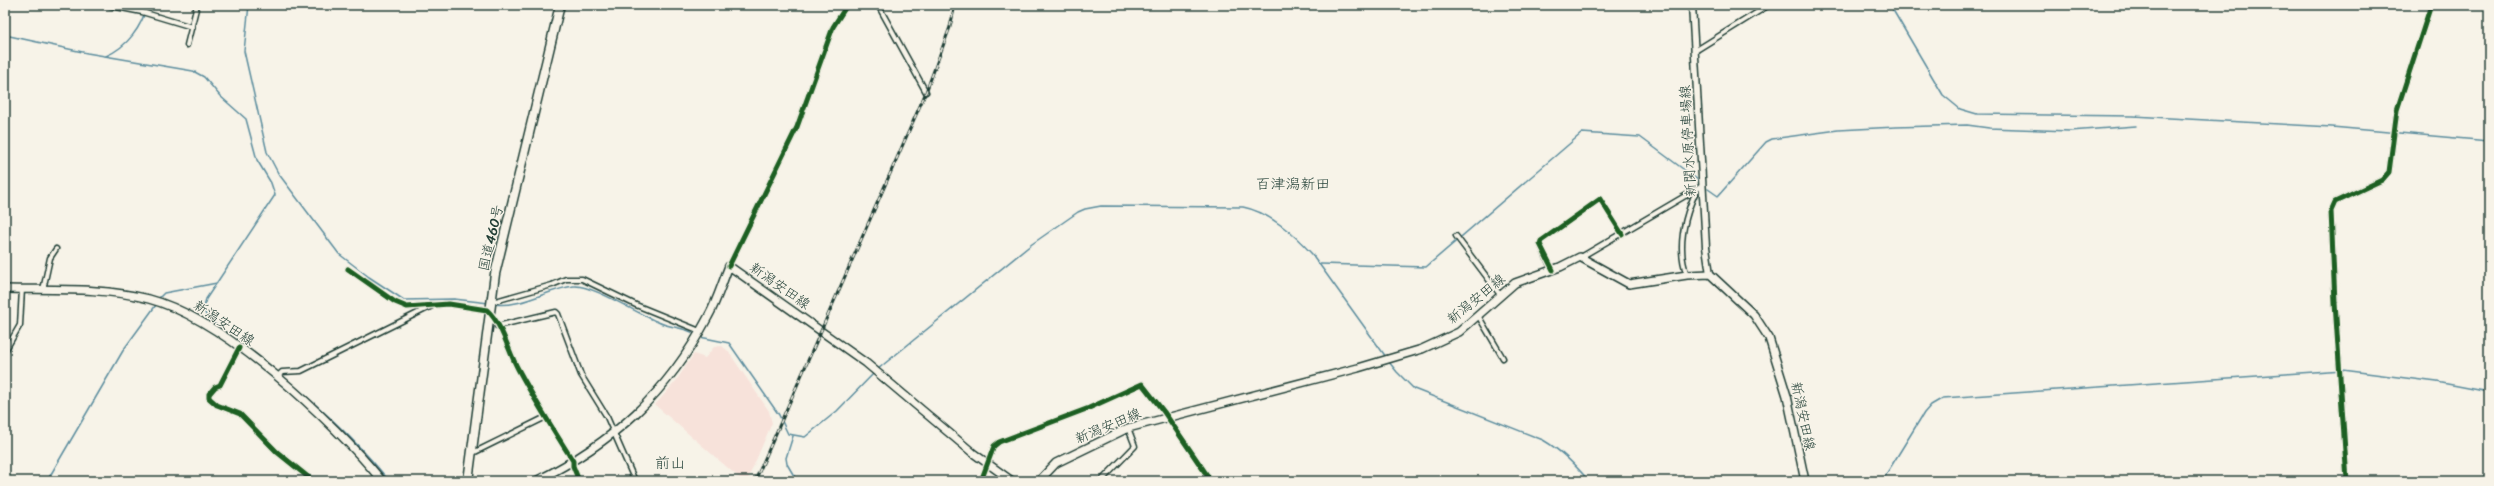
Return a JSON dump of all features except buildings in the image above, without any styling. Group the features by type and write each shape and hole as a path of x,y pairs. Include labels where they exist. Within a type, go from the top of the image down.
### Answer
{"highway":[{"name":"国道460号","path":"468,481 495,273 560,5"}],"main road":[{"name":"新関水原停車場線","path":"1692,5 1700,188 1710,274"},
{"name":"新潟安田線","path":"1039,481 1056,463 1128,428 1402,356 1459,332 1479,317 1515,283 1553,270 1580,257"},
{"path":"1580,257 1625,283 1710,274"},
{"name":"新潟安田線","path":"536,481 573,461 613,432 656,395 701,331 729,266 873,368 987,463 1012,481"},
{"name":"新潟安田線","path":"1710,274 1754,315 1769,338 1787,396 1805,481"},
{"name":"新潟安田線","path":"5,289 120,293 156,301 196,318 277,377 357,450 382,481"}],"street":[{"path":"106,5 142,12 192,27"},
{"path":"187,45 197,5"},
{"path":"729,266 797,127 833,27 847,5"},
{"path":"878,5 926,92"},
{"path":"1695,51 1769,5"},
{"path":"2347,481 2339,371 2331,211 2335,202 2386,176 2392,161 2397,110 2430,5"},
{"path":"1580,257 1700,188"},
{"path":"1687,276 1681,261 1681,244 1690,204 1700,188"},
{"path":"1553,270 1540,244 1541,241 1600,199 1622,234"},
{"path":"1457,238 1502,296"},
{"path":"43,290 50,258 56,249"},
{"path":"348,268 395,302 407,307 433,305 472,306 487,310 552,285 566,278 582,279 636,305 701,331"},
{"path":"5,351 20,325 22,289"},
{"path":"277,377 282,372 301,371 433,305"},
{"path":"491,308 497,326 518,369 560,443 573,461 572,466 579,481"},
{"path":"497,326 556,312 558,314 581,375 607,417 635,481"},
{"path":"1479,317 1503,358"},
{"path":"239,348 225,378 209,394 209,398 217,405 240,414 277,452 312,481"},
{"path":"981,481 994,446 1000,442 1089,408 1138,385 1145,386 1211,481"},
{"path":"472,453 546,417"},
{"path":"1101,481 1135,446 1128,428"}],"shaded area":[{"path":"722,346 728,351 769,411 772,423 747,481 743,481 655,405 676,381 694,354 705,358 714,347"}],"waterway":[{"path":"106,56 127,42 141,21 147,5"},
{"path":"249,5 244,51 267,152 278,173 339,254 369,277 404,300 454,299 489,303"},
{"path":"1890,5 1943,95 1960,109 1977,114 2133,116 2332,127 2489,141"},
{"path":"5,35 87,53 193,71 204,77 220,96 246,119 257,160 271,183 275,195 206,299 204,309 208,319 304,394 348,436 389,481"},
{"path":"1708,189 1718,196 1766,142 1772,139 1838,130 1896,127 1967,125 1989,128 2070,131 2136,126"},
{"path":"1320,264 1426,267 1582,133 1640,137 1698,180"},
{"path":"878,369 1032,244 1078,212 1101,206 1243,207 1272,219 1290,232 1312,254 1386,357"},
{"path":"159,298 164,293 217,283"},
{"path":"494,304 515,303 564,288 574,286 582,287 603,295 663,324 695,334"},
{"path":"47,481 124,349 156,305"},
{"path":"700,337 729,343 779,415 788,434 805,437 837,411 874,373"},
{"path":"1389,362 1414,389 1543,440 1568,459 1589,481"},
{"path":"1882,481 1924,413 1931,405 1943,398 2343,370 2437,382 2489,392"},
{"path":"793,436 786,458 787,464 797,481"}],"railway":[{"path":"755,481 926,92 950,27 955,5"}],"cycle path":[{"path":"729,266 797,127 833,27 847,5"},
{"path":"2347,481 2335,303 2331,211 2335,202 2382,180 2389,172 2397,110 2431,5"},
{"path":"1553,270 1540,244 1541,241 1600,199 1622,234"},
{"path":"348,269 395,302 407,307 449,304 487,310 497,323 514,362 531,393 573,461 573,466 579,481"},
{"path":"239,348 220,385 215,387 209,394 209,398 217,405 240,414 277,452 313,481"},
{"path":"981,481 994,446 999,442 1089,408 1142,384 1164,412 1211,481"}],"district":[{"name":"百津潟新田","path":"1293,184"},
{"name":"前山","path":"670,463"}]}
